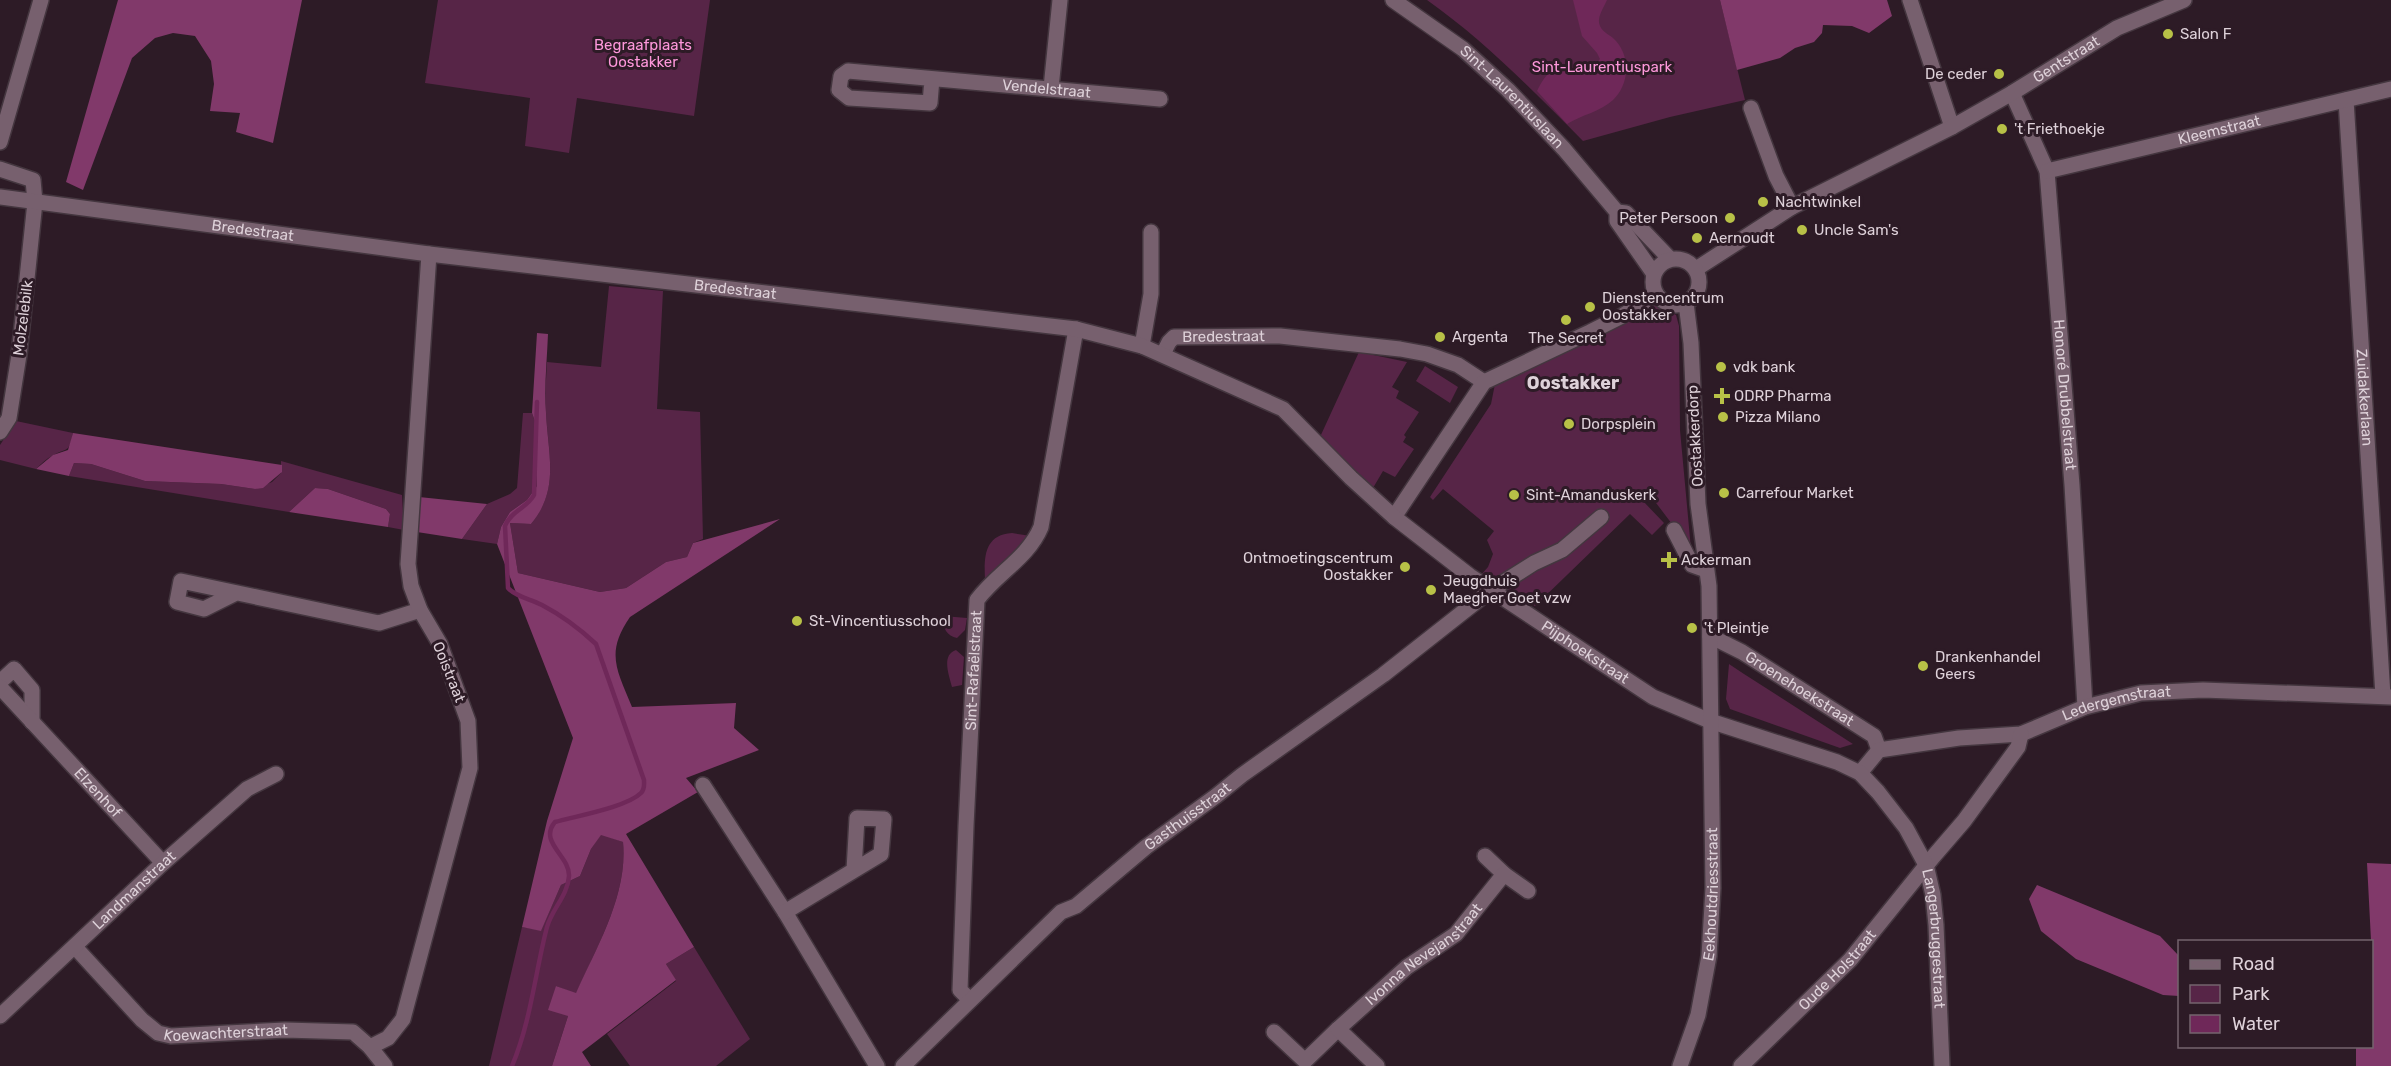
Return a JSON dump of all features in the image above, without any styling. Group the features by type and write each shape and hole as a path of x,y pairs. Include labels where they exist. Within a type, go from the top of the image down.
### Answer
{"street":[{"path":"0,142 41,0"},
{"path":"1051,88 1060,0"},
{"name":"Sint-Laurentiuslaan","path":"1393,0 1463,48 1508,90 1564,149 1617,212 1617,221 1654,273"},
{"path":"1910,0 1952,127"},
{"name":"Gentstraat","path":"1696,269 1792,207 1952,127 2117,28 2184,0"},
{"name":"Vendelstraat","path":"932,79 930,103 849,98 838,90 841,76 848,71 1160,99"},
{"name":"Kleemstraat","path":"2047,171 2391,88"},
{"name":"Honoré Drubbelstraat","path":"2012,93 2047,171 2072,485 2085,706"},
{"name":"Zuidakkerlaan","path":"2346,100 2387,697"},
{"path":"1751,108 1776,176 1792,207"},
{"path":"0,169 33,180 35,202"},
{"name":"Bredestraat","path":"0,197 429,254 1076,329 1142,346 1163,354 1174,337 1280,336 1400,349 1427,354 1458,365 1484,381"},
{"name":"Molzelebilk","path":"0,432 9,418 19,355 35,202"},
{"name":"Sint-Laurentiuslaan","path":"1617,212 1626,213 1670,259"},
{"path":"1142,346 1151,294 1151,232"},
{"name":"Ooistraat","path":"370,1047 388,1038 403,1019 470,768 468,721 440,644 420,610 411,586 408,564 429,254"},
{"path":"1670,259 1685,259 1696,269 1700,278 1699,288 1694,297 1686,303 1670,304 1656,294 1653,284 1654,273 1663,262 1670,259"},
{"path":"1394,517 1484,381 1622,316 1656,294"},
{"name":"Oostakkerdorp","path":"1686,303 1691,343 1698,504 1706,570 1710,636 1710,721"},
{"name":"Sint-Rafaëlstraat","path":"970,1000 960,990 978,600 988,587 1026,552 1036,540 1041,527 1076,329"},
{"name":"Pijphoekstraat","path":"1163,354 1283,409 1351,478 1394,517 1491,590 1627,681 1670,705 1710,721 1761,736 1860,772"},
{"name":"Gasthuisstraat","path":"903,1066 1061,912 1076,906 1146,847 1242,775 1393,668 1491,590 1534,562 1562,550 1601,517"},
{"path":"1674,530 1692,565 1706,570"},
{"path":"236,593 379,623 420,610"},
{"name":"Groenehoekstraat","path":"1710,636 1742,651 1874,736 1879,750"},
{"path":"0,682 14,669 32,690 32,722"},
{"name":"Elzenhof","path":"0,687 163,863"},
{"name":"Ledergemstraat","path":"1879,750 1959,738 2021,734 2085,706 2141,693 2203,690 2387,697"},
{"name":"Eekhoutdriesstraat","path":"1680,1066 1698,1015 1709,956 1713,888 1710,721"},
{"name":"Langerbruggestraat","path":"1942,1066 1936,925 1933,895 1926,865 1964,821 2019,747 2021,734"},
{"path":"1879,750 1860,772 1906,828 1926,865"},
{"name":"Landmanstraat","path":"0,1016 163,863 247,789 276,774"},
{"path":"703,785 785,912 877,1066"},
{"path":"1485,856 1504,874 1528,891"},
{"name":"Oude Holstraat","path":"1741,1066 1850,960 1926,865"},
{"path":"785,912 854,870"},
{"name":"Ivonna Nevejanstraat","path":"1274,1032 1305,1061 1407,967 1456,934 1504,874"},
{"name":"Koewachterstraat","path":"75,947 142,1020 158,1033 171,1036 210,1036 319,1029 353,1032 370,1047"},
{"path":"1338,1029 1377,1066"},
{"path":"370,1047 385,1066"}],"green space":[{"name":"Begraafplaats Oostakker","path":"438,0 710,0 694,116 577,98 569,153 525,146 530,98 425,83"},
{"name":"Sint-Laurentiuspark","path":"1427,0 1720,0 1745,100 1670,117 1583,141 1489,49"},
{"path":"609,286 663,291 657,409 700,412 703,539 693,543 687,557 666,562 626,588 600,592 518,573 510,523 531,524 546,498 550,471 546,413 547,362 601,367"},
{"path":"1656,305 1676,315 1679,326 1680,430 1691,549 1650,495 1643,501 1664,523 1652,535 1630,514 1535,606 1481,575 1488,567 1493,554 1487,540 1494,531 1443,489 1433,500 1430,497 1491,404 1495,384"},
{"path":"1359,352 1407,362 1392,387 1399,391 1396,398 1419,412 1404,435 1406,437 1403,442 1414,449 1395,477 1383,471 1373,488 1320,437"},
{"path":"1425,366 1458,387 1450,403 1416,381"},
{"path":"523,413 532,413 536,424 534,441 537,486 527,500 510,512 501,527 497,544 462,539 487,504 510,494 517,488"},
{"path":"16,421 73,433 69,447 36,469 0,460 0,445"},
{"path":"281,461 402,495 404,530 388,527 390,514 386,509 328,489 315,488 289,512 69,476 74,463 91,464 145,481 221,484 255,489 272,482 281,473"},
{"path":"1012,533 1031,536 1023,547 985,580 986,556 991,543 996,538"},
{"path":"943,616 967,618 965,630 957,638 947,633"},
{"path":"956,650 964,657 962,685 952,687 947,661 951,653"},
{"path":"1729,664 1853,744 1840,748 1730,709 1726,699"},
{"path":"601,834 623,842 621,881 609,920 576,994 556,986 568,1016 552,1066 489,1066 522,927 541,930 561,885 580,876 591,849"},
{"path":"694,947 750,1039 716,1066 630,1066 607,1034 676,981 666,964"}],"shaded area":[{"path":"118,0 302,0 273,143 236,132 240,113 210,111 214,84 211,61 195,36 173,33 155,38 132,58 83,190 66,182"},
{"path":"1720,0 1887,0 1892,16 1869,33 1852,26 1823,25 1822,33 1814,42 1795,48 1780,58 1737,70"},
{"path":"537,333 548,334 545,403 550,457 549,485 540,511 531,524 510,523 518,573 600,592 626,588 666,562 687,557 693,543 780,519 630,617 618,641 616,662 618,672 632,707 736,703 734,728 759,750 686,778 698,792 626,834 694,947 666,964 676,980 582,1052 591,1066 552,1066 568,1016 548,1010 556,986 576,993 601,939 621,881 623,842 601,835 591,849 580,876 561,885 541,931 522,927 547,821 573,738 497,544 501,527 510,512 527,500 537,486 534,441 536,424 532,413"},
{"path":"73,433 282,465 282,472 263,488 255,489 221,484 145,481 91,464 74,463 69,476 36,469 53,455 68,450"},
{"path":"315,488 328,489 386,509 390,514 388,527 289,512"},
{"path":"419,497 487,504 462,539 417,532"},
{"path":"2367,863 2391,864 2391,1066 2356,1066 2356,1048 2373,1048 2373,940 2371,940"},
{"path":"2037,885 2160,936 2178,955 2178,996 2163,995 2076,959 2041,931 2029,899"}],"water":[{"path":"1573,0 1607,0 1599,23 1621,48 1626,71 1622,87 1613,100 1602,108 1567,124 1537,91 1542,81 1553,70 1566,67 1591,70 1600,59 1582,36"}],"waterway":[{"path":"512,1066 528,1014 547,927 568,883 568,869 552,843 551,829 555,822 625,803 641,793 644,785 596,644 556,613 515,594 508,588 505,526 534,495 537,402"}],"place":[{"name":"Salon F","path":"2168,34"},
{"name":"De ceder","path":"1999,74"},
{"name":"'t Friethoekje","path":"2002,129"},
{"name":"Nachtwinkel","path":"1763,202"},
{"name":"Peter Persoon","path":"1730,218"},
{"name":"Uncle Sam's","path":"1802,230"},
{"name":"Aernoudt","path":"1697,238"},
{"name":"Dienstencentrum Oostakker","path":"1590,307"},
{"name":"The Secret","path":"1566,320"},
{"name":"Argenta","path":"1440,337"},
{"name":"vdk bank","path":"1721,367"},
{"name":"ODRP Pharma","path":"1722,396"},
{"name":"Pizza Milano","path":"1723,417"},
{"name":"Dorpsplein","path":"1569,424"},
{"name":"Carrefour Market","path":"1724,493"},
{"name":"Sint-Amanduskerk","path":"1514,495"},
{"name":"Ackerman","path":"1669,560"},
{"name":"Ontmoetingscentrum Oostakker","path":"1405,567"},
{"name":"Jeugdhuis Maegher Goet vzw","path":"1431,590"},
{"name":"St-Vincentiusschool","path":"797,621"},
{"name":"'t Pleintje","path":"1692,628"},
{"name":"Drankenhandel Geers","path":"1923,666"}],"district":[{"name":"Oostakker","path":"1573,383"}]}
